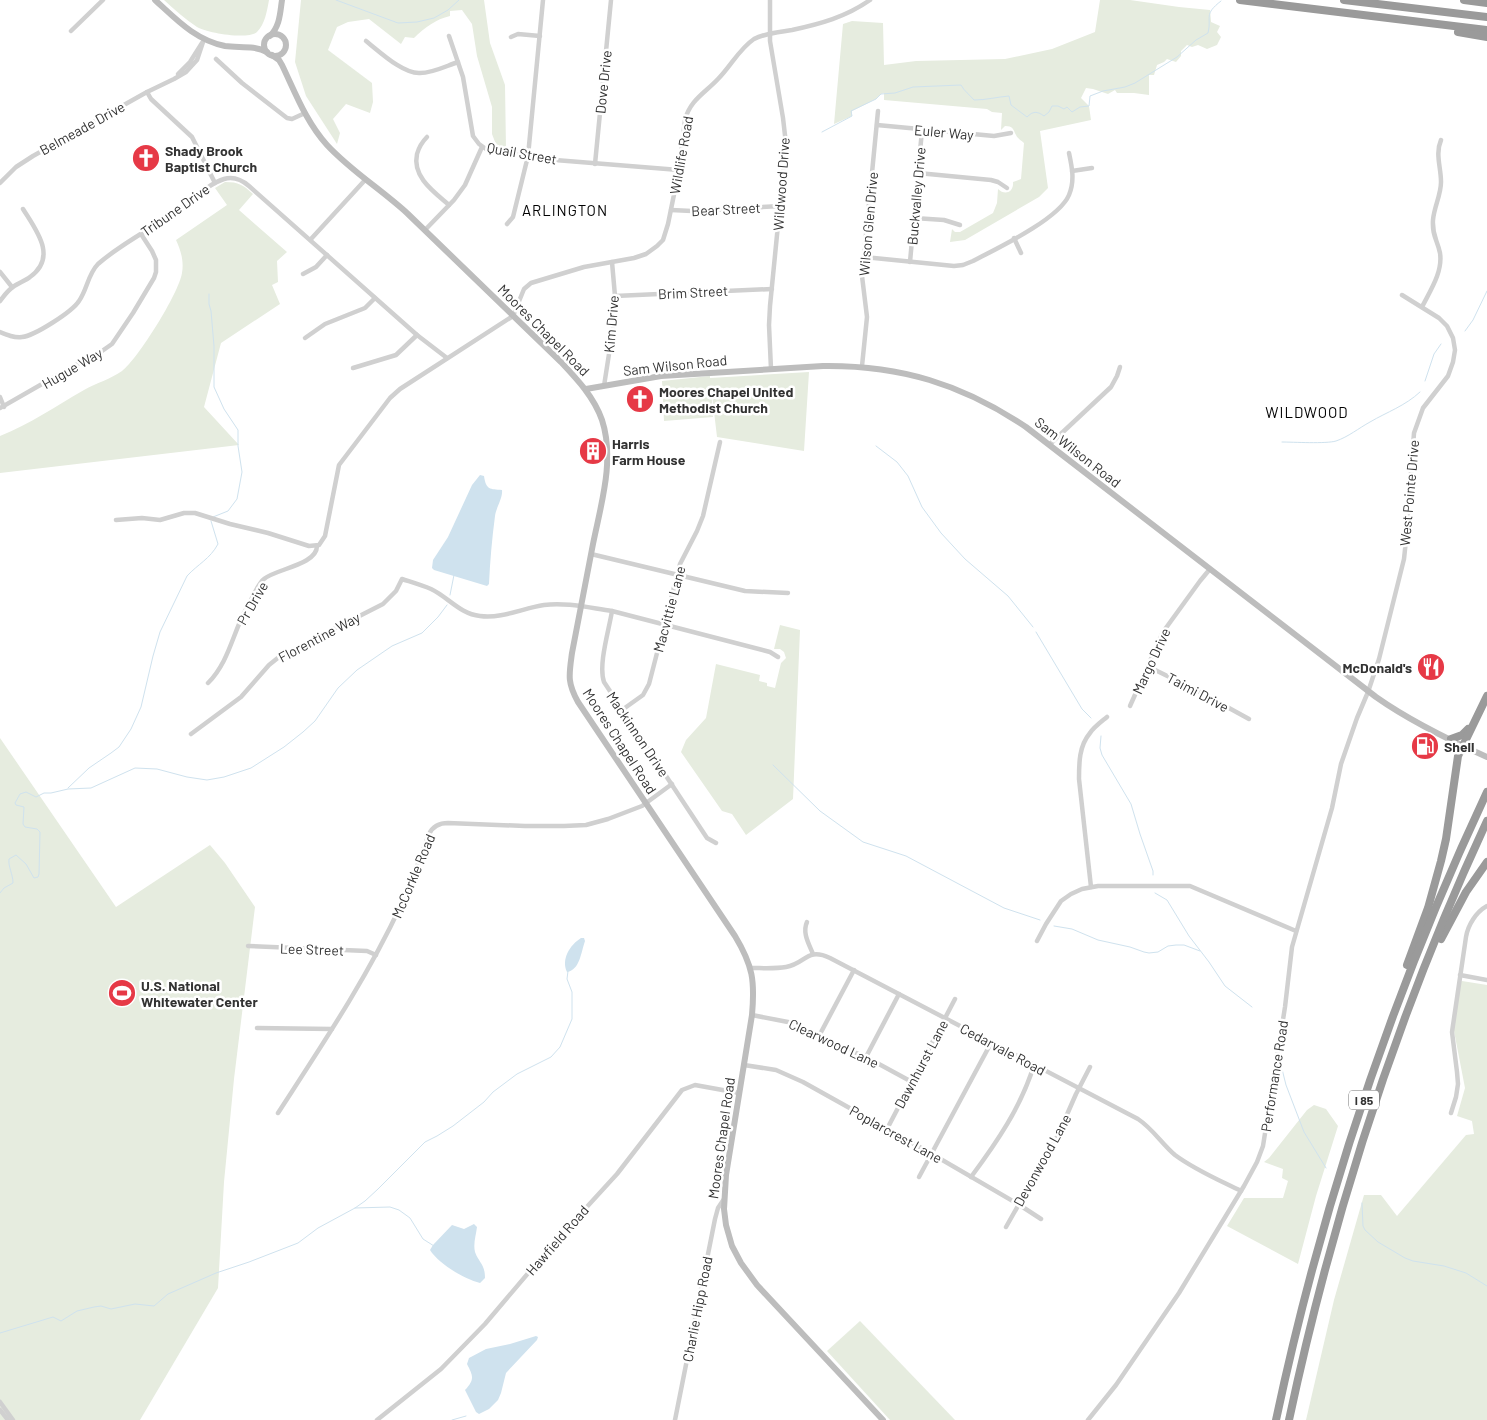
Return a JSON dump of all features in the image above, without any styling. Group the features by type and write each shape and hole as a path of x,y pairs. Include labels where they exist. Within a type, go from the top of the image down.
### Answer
{"highway":[{"path":"1240,0 1487,30"},
{"path":"1344,0 1487,17"},
{"path":"1464,0 1487,3"},
{"path":"1408,21 1487,37"},
{"path":"1389,1027 1402,978 1438,875 1446,839 1457,762 1462,746 1487,696"},
{"path":"1450,739 1465,732 1475,719"},
{"name":"I 85","path":"1276,1420 1302,1307 1354,1130 1389,1027 1434,912 1487,792"},
{"name":"I 85","path":"1289,1420 1314,1312 1350,1183 1377,1098 1425,967 1487,821"},
{"path":"1425,967 1466,892 1487,862"}],"main road":[{"path":"154,0 192,33 204,40 227,46 254,48 269,54 279,55 284,50"},
{"path":"254,48 260,46 275,30 282,0"},
{"path":"278,22 286,44 282,65"},
{"path":"269,54 264,45 268,37 276,34 282,37"},
{"name":"Moores Chapel Road","path":"269,54 282,65 305,113 327,144 347,164 396,203 425,230 561,362 586,389 601,419 607,447 606,474 569,671 570,687 578,702 735,936 751,968 754,990 752,1015 726,1175 724,1199 725,1218 737,1257 748,1274 883,1420"},
{"name":"Sam Wilson Road","path":"586,389 661,376 823,366 862,366 914,375 972,396 1012,418 1049,445 1368,692 1402,714 1487,757"}],"street":[{"path":"71,31 103,0"},
{"path":"507,224 513,217 528,156 543,0"},
{"name":"Dove Drive","path":"595,164 611,0"},
{"name":"Wildwood Drive","path":"770,0 769,34 786,136 785,166 769,325 771,369"},
{"name":"Wildlife Road","path":"513,316 524,289 531,283 584,267 641,256 663,240 679,170 687,113 693,102 719,79 747,45 756,38 769,34 828,21 856,10 870,0"},
{"path":"511,37 518,34 540,36"},
{"name":"Quail Street","path":"449,36 468,102 472,131 482,147 528,156 595,164 679,170"},
{"name":"Belmeade Drive","path":"0,182 16,167 33,156 147,92 174,79 192,66 201,53 204,40"},
{"path":"366,41 399,66 411,72 426,72 458,62"},
{"path":"216,59 288,118 292,119 305,113"},
{"path":"147,92 192,137 215,183"},
{"name":"Wilson Glen Drive","path":"862,366 867,317 862,276 878,112"},
{"name":"Euler Way","path":"877,125 994,136 1011,133"},
{"name":"Buckvalley Drive","path":"910,262 922,130"},
{"path":"427,137 418,150 416,157 418,170 424,182 449,205"},
{"path":"1422,307 1438,275 1440,264 1433,228 1434,212 1441,180 1438,151 1441,140"},
{"path":"425,230 449,205 468,180 482,147"},
{"path":"864,257 946,266 963,265 1047,219 1063,204 1070,190 1072,171 1069,153"},
{"path":"1072,171 1092,168"},
{"path":"918,173 992,180 1007,188"},
{"name":"Tribune Drive","path":"0,332 15,337 29,336 68,312 78,303 96,266 141,234 177,212 215,183 228,178 238,179 245,183 311,239 417,335 447,358"},
{"path":"311,239 366,179"},
{"name":"Bear Street","path":"671,210 692,211 781,206"},
{"path":"0,301 12,287 31,277 42,263 43,245 23,209"},
{"path":"914,218 944,220 960,225"},
{"name":"Hugue Way","path":"2,408 112,344 156,272 156,260 141,234"},
{"path":"1014,238 1022,252"},
{"path":"303,274 311,270 327,255"},
{"name":"Kim Drive","path":"604,386 613,332 615,296 612,262"},
{"path":"0,272 12,287"},
{"name":"Brim Street","path":"615,296 772,288"},
{"name":"West Pointe Drive","path":"1368,692 1379,659 1404,559 1414,433 1424,408 1448,376 1455,350 1453,338 1447,326 1439,318 1402,295"},
{"path":"305,338 325,324 365,308 375,298"},
{"path":"116,520 142,518 160,520 184,513 195,513 309,546 317,546 325,536 338,465 390,398 400,389 513,316"},
{"path":"353,368 400,353 417,335"},
{"path":"1049,445 1111,387 1120,367"},
{"path":"0,397 2,408"},
{"name":"Macvittie Lane","path":"622,710 639,699 647,688 682,560 702,521 720,442"},
{"name":"Pr Drive","path":"208,683 226,656 243,615 264,579 305,560 314,554 317,546"},
{"path":"591,554 745,591 788,593"},
{"name":"Margo Drive","path":"1130,706 1158,640 1210,569"},
{"name":"Florentine Way","path":"191,734 241,697 269,665 279,657 382,604 396,591 402,579 431,589 463,611 482,617 511,613 543,605 565,604 581,607"},
{"path":"581,607 612,612 664,625 770,652 778,657"},
{"name":"Mackinnon Drive","path":"612,612 603,662 602,677 604,682 707,838 716,843"},
{"name":"Taimi Drive","path":"1148,665 1249,719"},
{"name":"Performance Road","path":"1088,1420 1116,1385 1174,1300 1257,1162 1263,1146 1285,1007 1290,958 1296,931 1333,802 1341,764 1368,692"},
{"path":"1091,887 1079,764 1081,751 1089,734 1107,717"},
{"name":"McCorkle Road","path":"278,1112 332,1029 376,955 410,886 429,834 436,825 448,823 578,826 608,818 646,804 672,784"},
{"path":"1037,941 1061,901 1071,894 1091,887 1190,886 1296,931"},
{"path":"1451,1113 1458,1084 1452,1032 1460,975 1468,930 1479,911 1487,906"},
{"path":"751,968 789,967 813,954 805,934 807,922"},
{"name":"Lee Street","path":"248,946 367,951 376,955"},
{"name":"Cedarvale Road","path":"813,954 824,955 854,970 1138,1120 1154,1132 1179,1158 1241,1191"},
{"path":"819,1036 854,970"},
{"path":"1460,975 1487,980"},
{"path":"866,1057 899,994"},
{"name":"Dawnhurst Lane","path":"887,1129 955,999"},
{"name":"Clearwood Lane","path":"752,1015 793,1022 866,1057 912,1082"},
{"path":"257,1028 332,1029"},
{"path":"919,1178 991,1043"},
{"name":"Poplarcrest Lane","path":"744,1065 776,1070 792,1077 932,1154 1041,1219"},
{"path":"971,1177 1005,1129 1021,1098 1034,1065"},
{"name":"Devonwood Lane","path":"1006,1227 1058,1135 1090,1067"},
{"name":"Hawfield Road","path":"377,1420 438,1371 485,1324 552,1245 617,1174 682,1090 696,1085 740,1093"},
{"name":"Charlie Hipp Road","path":"675,1420 715,1219 718,1208 724,1199"},
{"path":"0,1402 14,1420"},
{"path":"0,1410 8,1420"}],"shaded area":[{"path":"164,0 269,0 260,29 252,34 237,36 197,27"},
{"path":"301,0 484,0 490,43 505,85 506,149 497,147 492,134 492,107 477,56 472,24 462,10 450,11 450,16 430,24 414,38 405,37 401,44 369,19 348,22 337,27 328,50 372,83 373,102 370,113 346,104 333,119 340,133 337,144 306,96 295,62"},
{"path":"1100,0 1130,0 1210,10 1211,22 1220,26 1217,32 1221,37 1217,45 1207,49 1198,45 1192,47 1187,45 1181,51 1181,56 1176,62 1167,59 1157,65 1154,75 1149,75 1149,95 1117,93 1115,90 1108,94 1086,88 1081,98 1089,106 1091,120 1040,131 1048,188 1039,197 965,240 950,242 952,229 955,232 960,232 993,213 997,203 998,189 1008,192 1012,188 1013,182 1021,179 1024,143 1017,137 1011,127 1005,126 1001,130 1002,113 992,112 987,109 884,100 884,93 852,111 852,116 834,124 843,24 852,21 883,23 884,65 916,61 1005,59 1052,49 1095,32"},
{"path":"225,182 240,185 253,194 239,210 287,252 277,261 278,282 272,285 280,304 221,343 204,407 239,445 0,473 0,436 118,374 138,353 166,310 179,282 183,269 181,252 176,240 227,205 215,188"},
{"path":"809,372 804,451 717,437 711,386 713,417 664,421 662,381 710,376 710,378"},
{"path":"780,625 800,630 793,799 746,835 732,814 722,811 681,752 686,740 706,718 716,664 760,675 759,681 775,688 781,663 786,658 784,652 780,649 774,649"},
{"name":"U.S. National Whitewater Center","path":"0,738 116,907 210,845 225,863 255,907 234,1079 224,1182 218,1288 140,1420 0,1420"},
{"path":"1460,982 1487,985 1487,1420 1306,1420 1334,1300 1364,1195 1381,1195 1397,1216 1466,1135 1474,1134 1472,1121 1457,1116 1465,1088 1453,1026"},
{"path":"1314,1105 1326,1109 1338,1126 1316,1196 1298,1264 1227,1226 1244,1198 1283,1198 1288,1181 1282,1178 1283,1169 1264,1162 1307,1110"},
{"path":"860,1321 955,1420 890,1420 827,1351"}],"water":[{"path":"480,475 484,476 489,488 502,490 495,516 489,584 487,586 432,568 433,560 448,537 472,485"},
{"path":"584,938 585,941 579,960 575,968 567,972 565,967 566,957 573,944"},
{"path":"474,1224 477,1227 474,1243 475,1252 485,1273 485,1278 480,1283 452,1270 430,1250 452,1225 464,1229"},
{"path":"538,1337 537,1340 506,1373 498,1400 489,1409 479,1414 476,1412 465,1390 472,1380 467,1364 469,1358 486,1349"}],"waterway":[{"path":"336,0 398,23 417,22 434,18 448,10 459,0"},
{"path":"822,132 852,116 851,111 876,99 881,94 895,93 913,87 961,85 974,100 1009,96 1011,105 1027,117 1035,112 1044,116 1052,106 1064,109 1067,107 1072,112 1080,107 1089,106 1090,96 1135,83 1177,57 1196,40 1208,33 1210,13 1221,1"},
{"path":"1465,331 1473,320 1487,291"},
{"path":"209,294 214,346 214,387 224,409 238,430 238,446 242,472 237,499 228,511 213,517"},
{"path":"1425,381 1434,354 1441,344"},
{"path":"1282,442 1317,443 1336,441 1402,405 1420,392"},
{"path":"876,446 897,462 908,476 922,507 941,533 965,559 1008,596 1033,627"},
{"path":"68,788 89,768 119,747 131,729 141,707 160,632 187,576 208,558 218,544 211,521"},
{"path":"450,595 454,575"},
{"path":"0,893 4,888 13,883 9,859 16,855 26,864 34,878 38,877 39,874 40,832 37,829 25,827 23,824 24,807 15,803 20,794 26,792 36,797 44,793 68,789 91,788 135,768 157,769 207,780 224,777 251,768 284,747 315,721 338,688 357,670 392,646 422,633 447,605"},
{"path":"1036,632 1082,709 1091,718"},
{"path":"1101,736 1100,748 1102,755 1131,804 1153,875"},
{"path":"773,765 820,811 863,842 906,856 1004,908 1040,920"},
{"path":"1155,893 1167,900 1189,936 1225,986 1252,1007"},
{"path":"1054,926 1072,929 1098,940 1149,953 1158,952 1168,946 1176,945 1184,945 1200,951"},
{"path":"0,1333 53,1317 61,1321 77,1311 94,1307 101,1306 111,1309 135,1304 154,1306 168,1294 216,1273 298,1243 318,1228 355,1208 378,1189 425,1142 453,1126 517,1074 551,1057 560,1047 572,1019 572,992 567,979 568,971"},
{"path":"1282,1069 1304,1132 1326,1168"},
{"path":"1362,1203 1363,1226 1378,1242 1405,1258 1444,1266 1466,1273 1487,1286"},
{"path":"355,1208 390,1207 399,1210 410,1218 423,1239 434,1246"},
{"path":"452,1420 466,1416"}],"place":[{"name":"Shady Brook Baptist Church","path":"146,158"},
{"name":"Moores Chapel United Methodist Church","path":"640,399"},
{"name":"Harris Farm House","path":"593,451"},
{"name":"McDonald's","path":"1431,667"},
{"name":"Shell","path":"1425,746"},
{"name":"U.S. National Whitewater Center","path":"122,993"}],"district":[{"name":"ARLINGTON","path":"565,210"},
{"name":"WILDWOOD","path":"1307,412"}]}
